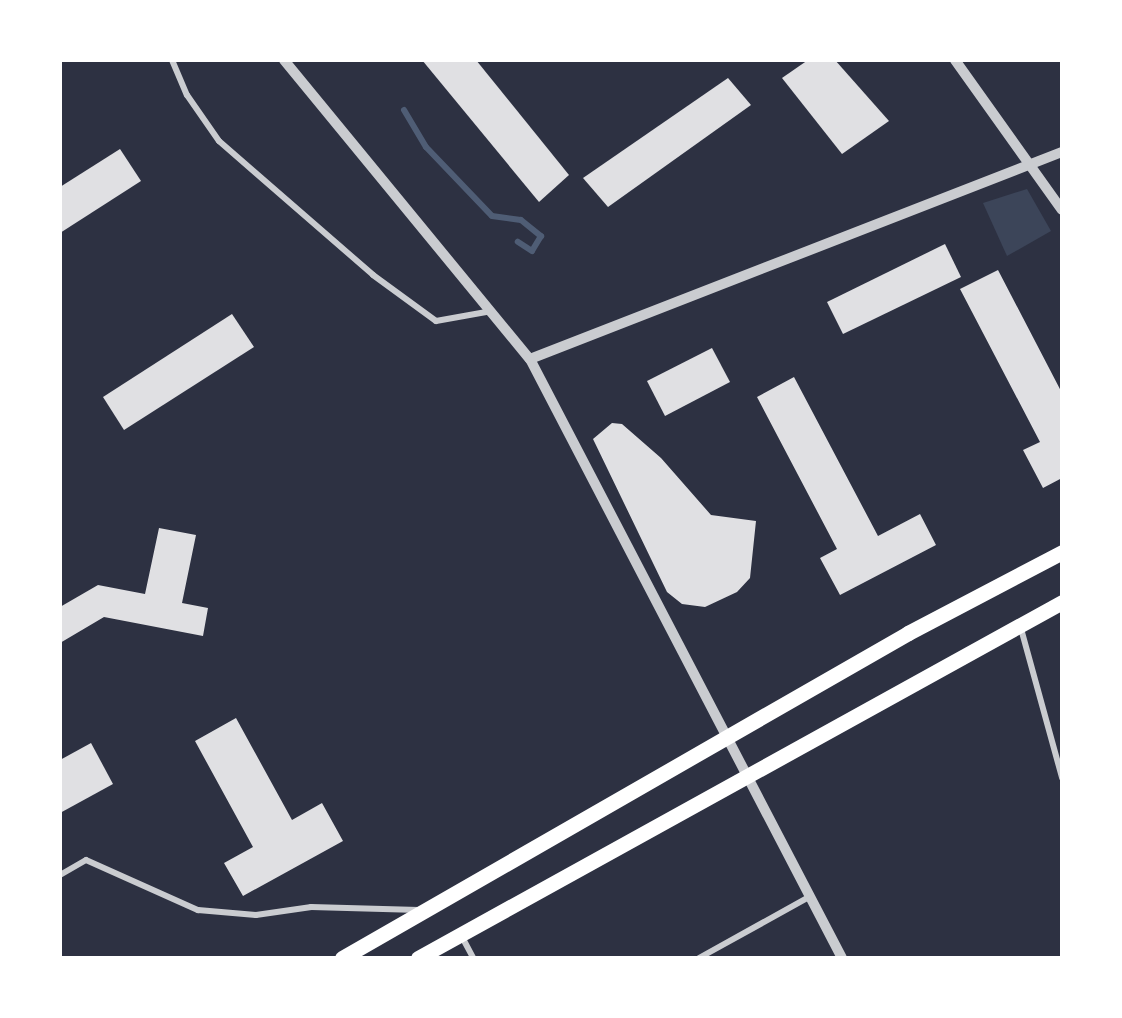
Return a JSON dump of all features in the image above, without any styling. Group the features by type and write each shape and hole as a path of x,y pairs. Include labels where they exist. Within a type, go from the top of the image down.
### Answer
{"main road":[{"path":"342,958 728,741 908,633 1062,552"},
{"path":"418,958 1062,602"}],"street":[{"path":"172,60 187,95 219,141 373,275 436,321 486,312"},
{"path":"284,60 486,312 530,359 842,958"},
{"path":"955,60 1062,210"},
{"path":"530,359 1062,152"},
{"path":"1020,625 1062,778"},
{"path":"60,875 86,860 198,910 256,915 310,907 426,910"},
{"path":"699,958 809,897"},
{"path":"460,934 474,958"}],"shaded area":[{"path":"1027,189 1051,231 1007,256 983,203"}],"building":[{"path":"422,60 476,60 569,175 539,202"},
{"path":"808,60 835,60 889,121 842,154 782,78"},
{"path":"728,78 751,105 608,207 583,178"},
{"path":"120,149 141,181 60,233 60,187"},
{"path":"945,244 961,277 843,334 827,302"},
{"path":"998,270 1062,393 1062,478 1043,488 1023,450 1040,442 960,289"},
{"path":"232,314 254,347 124,430 103,397"},
{"path":"712,348 730,382 665,416 647,381"},
{"path":"794,377 878,536 920,514 936,545 840,595 820,558 837,549 757,397"},
{"path":"612,423 622,424 661,458 711,515 756,521 750,578 737,592 705,607 682,604 667,592 593,439"},
{"path":"159,528 196,535 182,603 208,608 203,636 104,617 60,643 60,607 98,585 145,594"},
{"path":"236,718 292,820 322,803 343,841 243,896 224,863 253,847 195,741"},
{"path":"91,743 113,784 60,813 60,760"}],"waterway":[{"path":"404,110 426,147 492,216 521,220 541,236 532,251 518,242"}]}
